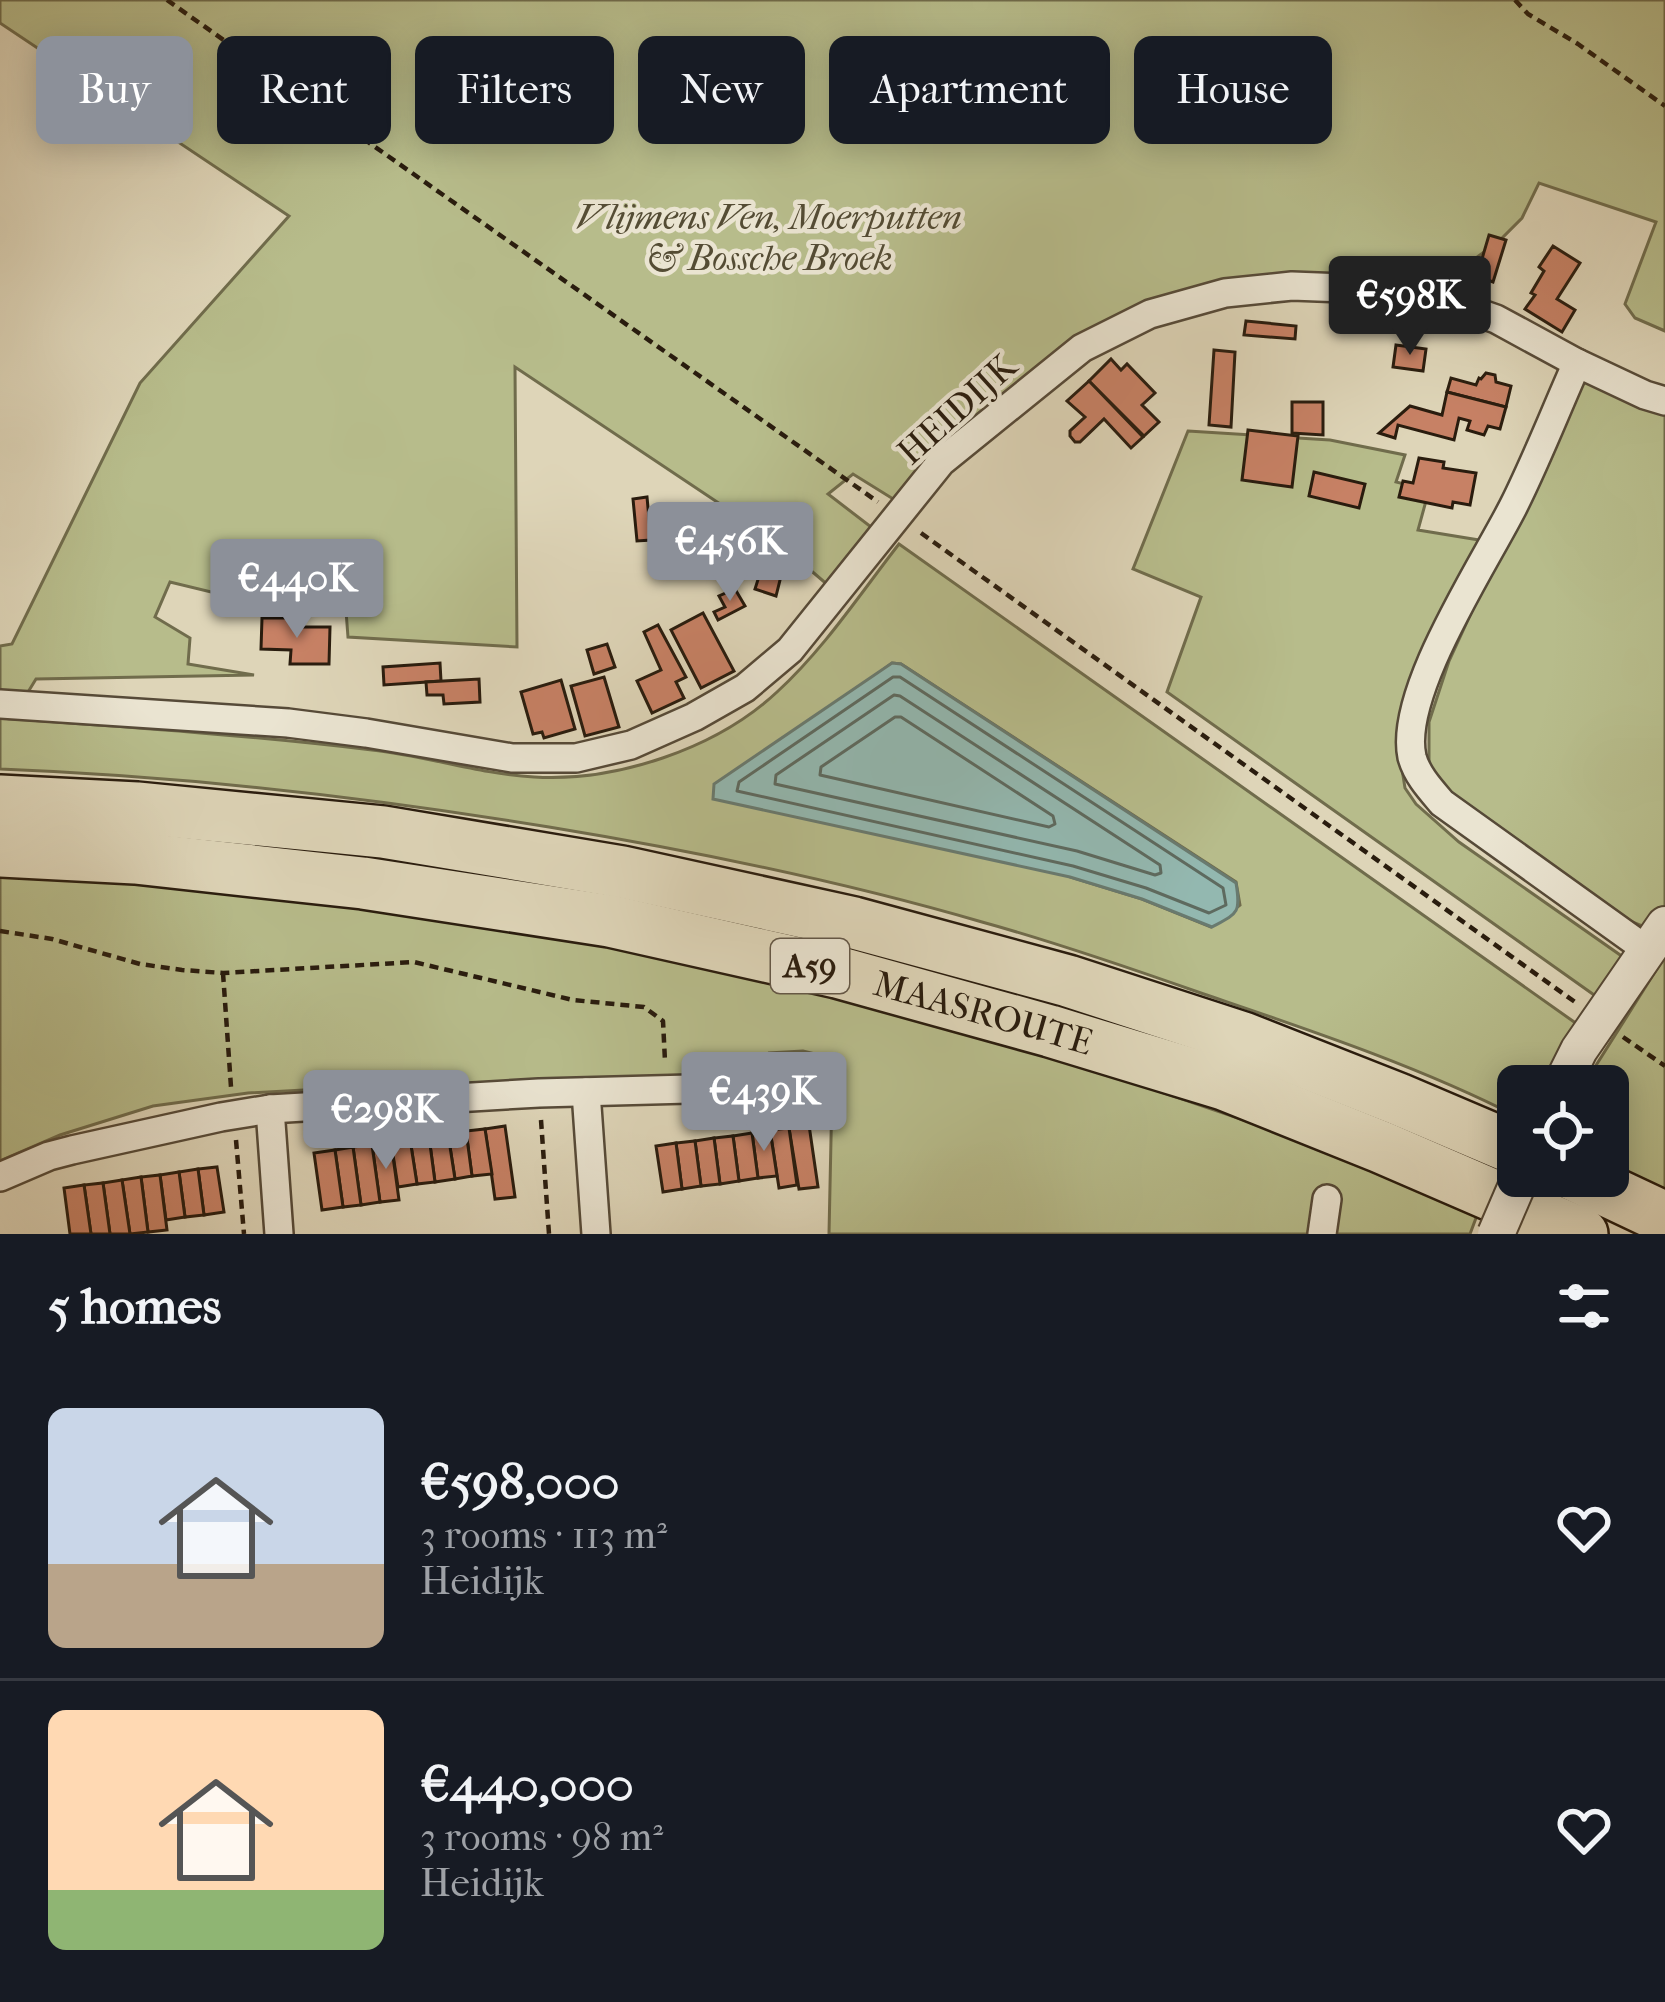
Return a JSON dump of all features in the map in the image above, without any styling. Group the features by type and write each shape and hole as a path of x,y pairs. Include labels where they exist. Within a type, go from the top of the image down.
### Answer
{"highway":[{"name":"MAASROUTE","path":"0,801 136,808 383,832 622,872 854,922 1068,981 1243,1038 1497,1141"},
{"name":"MAASROUTE","path":"0,851 134,858 363,883 610,921 837,972 1224,1084 1582,1234"},
{"path":"1620,1197 1665,1218"}],"street":[{"name":"HEIDIJK","path":"0,704 288,723 512,758 576,758 631,745 745,688 790,650 940,462 1082,348 1150,314 1225,293 1292,286 1433,297 1496,319 1577,363 1665,401"},
{"path":"1572,1065 1656,937 1442,803 1422,779 1412,755 1414,717 1430,668 1456,608 1514,506 1577,363"},
{"path":"0,1177 49,1156 270,1109 539,1093 802,1086"},
{"path":"586,1092 596,1234"},
{"path":"270,1109 279,1234"},
{"path":"1496,1234 1512,1197"},
{"path":"1322,1234 1327,1199"}],"path":[{"path":"167,0 1665,1066"},
{"path":"1514,0 1665,106"},
{"path":"0,931 182,970 223,973 414,962 573,1000 644,1007 663,1021 667,1090"},
{"path":"223,973 244,1234"},
{"path":"539,1093 548,1234"}],"green space":[{"name":"Vlijmens Ven, Moerputten & Bossche Broek","path":"0,0 1665,0 1665,331 1635,318 1625,304 1656,222 1539,183 1522,218 1473,260 1450,299 1376,285 1133,313 898,502 853,474 828,494 875,530 829,586 780,544 515,367 517,647 348,637 344,584 244,586 240,599 170,582 155,617 190,638 188,664 254,675 36,679 25,697 0,695 0,646 12,644 140,383 289,216 181,144 193,144 193,36 36,36 36,47 0,23"},
{"path":"1589,380 1665,408 1665,908 1647,928 1620,917 1446,793 1429,770 1429,722 1449,661 1573,391"},
{"path":"1188,431 1330,440 1405,455 1396,482 1429,490 1418,530 1485,541 1401,763 1405,788 1459,842 1623,957 1597,997 1167,692 1201,597 1133,569"},
{"path":"899,544 1577,1024 1552,1065 1497,1065 1497,1107 1360,1049 1118,964 822,880 604,836 412,806 275,789 0,769 0,718 326,745 534,777 598,774 663,758 725,730 777,692 841,621","holes":["892,663 901,664 1236,882 1240,905 1211,927 1070,877 856,690"]},
{"path":"0,876 166,884 317,900 568,939 816,992 939,1024 1182,1099 1332,1151 1479,1210 1470,1234 829,1234 832,1092 822,1085 823,1056 803,1051 769,1053 756,1077 358,1087 248,1093 153,1106 60,1135 0,1161"},
{"path":"1665,956 1665,1191 1629,1173 1629,1065 1596,1065"}],"water":[{"path":"892,663 901,664 1236,883 1236,911 1212,927 1070,877 713,799 714,784"}],"building":[{"path":"1489,235 1506,240 1493,282 1477,276"},
{"path":"1553,246 1580,263 1557,299 1575,310 1562,332 1525,309 1544,271 1539,267"},
{"path":"1246,321 1296,326 1295,339 1244,335"},
{"path":"1396,345 1426,349 1423,371 1393,367"},
{"path":"1214,350 1235,352 1231,427 1209,425"},
{"path":"1111,359 1121,370 1127,364 1155,393 1142,405 1159,422 1144,436 1089,381"},
{"path":"1486,373 1511,386 1506,407 1447,392 1451,378 1476,385"},
{"path":"1089,381 1143,437 1131,448 1104,419 1080,442 1070,436 1085,417 1067,401"},
{"path":"1447,392 1506,407 1500,429 1488,426 1484,435 1467,430 1470,421 1459,418 1454,440 1398,425 1395,438 1379,433 1410,406 1442,415"},
{"path":"1292,402 1323,402 1323,435 1292,433"},
{"path":"1248,430 1298,436 1292,487 1242,480"},
{"path":"1419,458 1476,473 1470,505 1453,502 1452,508 1399,497 1403,481 1413,483"},
{"path":"1314,472 1365,484 1359,508 1309,496"},
{"path":"647,497 651,540 637,541 633,499"},
{"path":"762,567 782,572 776,596 755,589"},
{"path":"735,589 745,606 718,620 714,612 725,607 719,596"},
{"path":"703,613 734,671 701,688 671,630"},
{"path":"262,618 293,618 293,627 330,627 329,664 290,664 291,650 261,649"},
{"path":"658,625 686,677 676,682 684,698 652,713 637,681 661,670 644,632"},
{"path":"607,644 615,667 594,674 587,650"},
{"path":"440,663 441,681 384,685 383,667"},
{"path":"604,677 619,727 585,736 571,686"},
{"path":"479,679 480,702 444,704 443,695 427,695 426,682"},
{"path":"561,680 575,729 544,738 542,732 533,734 521,692"},
{"path":"809,1125 818,1187 799,1189 789,1128"},
{"path":"505,1126 515,1197 495,1199 485,1129"},
{"path":"789,1128 797,1185 779,1188 770,1130"},
{"path":"485,1129 492,1174 472,1176 466,1131"},
{"path":"770,1130 777,1176 758,1178 752,1133"},
{"path":"466,1131 472,1176 455,1179 448,1134"},
{"path":"752,1133 758,1178 739,1181 733,1136"},
{"path":"448,1134 455,1179 435,1182 429,1137"},
{"path":"733,1136 739,1181 720,1184 714,1138"},
{"path":"429,1137 435,1182 417,1184 410,1139"},
{"path":"714,1138 720,1184 701,1186 695,1141"},
{"path":"410,1139 417,1184 398,1187 391,1142"},
{"path":"695,1141 701,1186 682,1189 676,1143"},
{"path":"391,1142 399,1200 380,1202 372,1145"},
{"path":"676,1143 682,1189 663,1192 656,1146"},
{"path":"372,1145 380,1202 361,1205 353,1147"},
{"path":"353,1147 361,1205 343,1207 335,1150"},
{"path":"335,1150 343,1207 322,1210 314,1153"},
{"path":"217,1167 224,1212 204,1215 198,1169"},
{"path":"198,1169 204,1215 185,1217 179,1172"},
{"path":"179,1172 185,1217 166,1220 160,1175"},
{"path":"160,1175 167,1230 148,1232 141,1177"},
{"path":"141,1177 148,1232 130,1234 122,1180"},
{"path":"122,1180 130,1234 110,1234 103,1183"},
{"path":"103,1183 110,1234 91,1234 84,1185"},
{"path":"84,1185 91,1234 70,1234 64,1188"}]}
